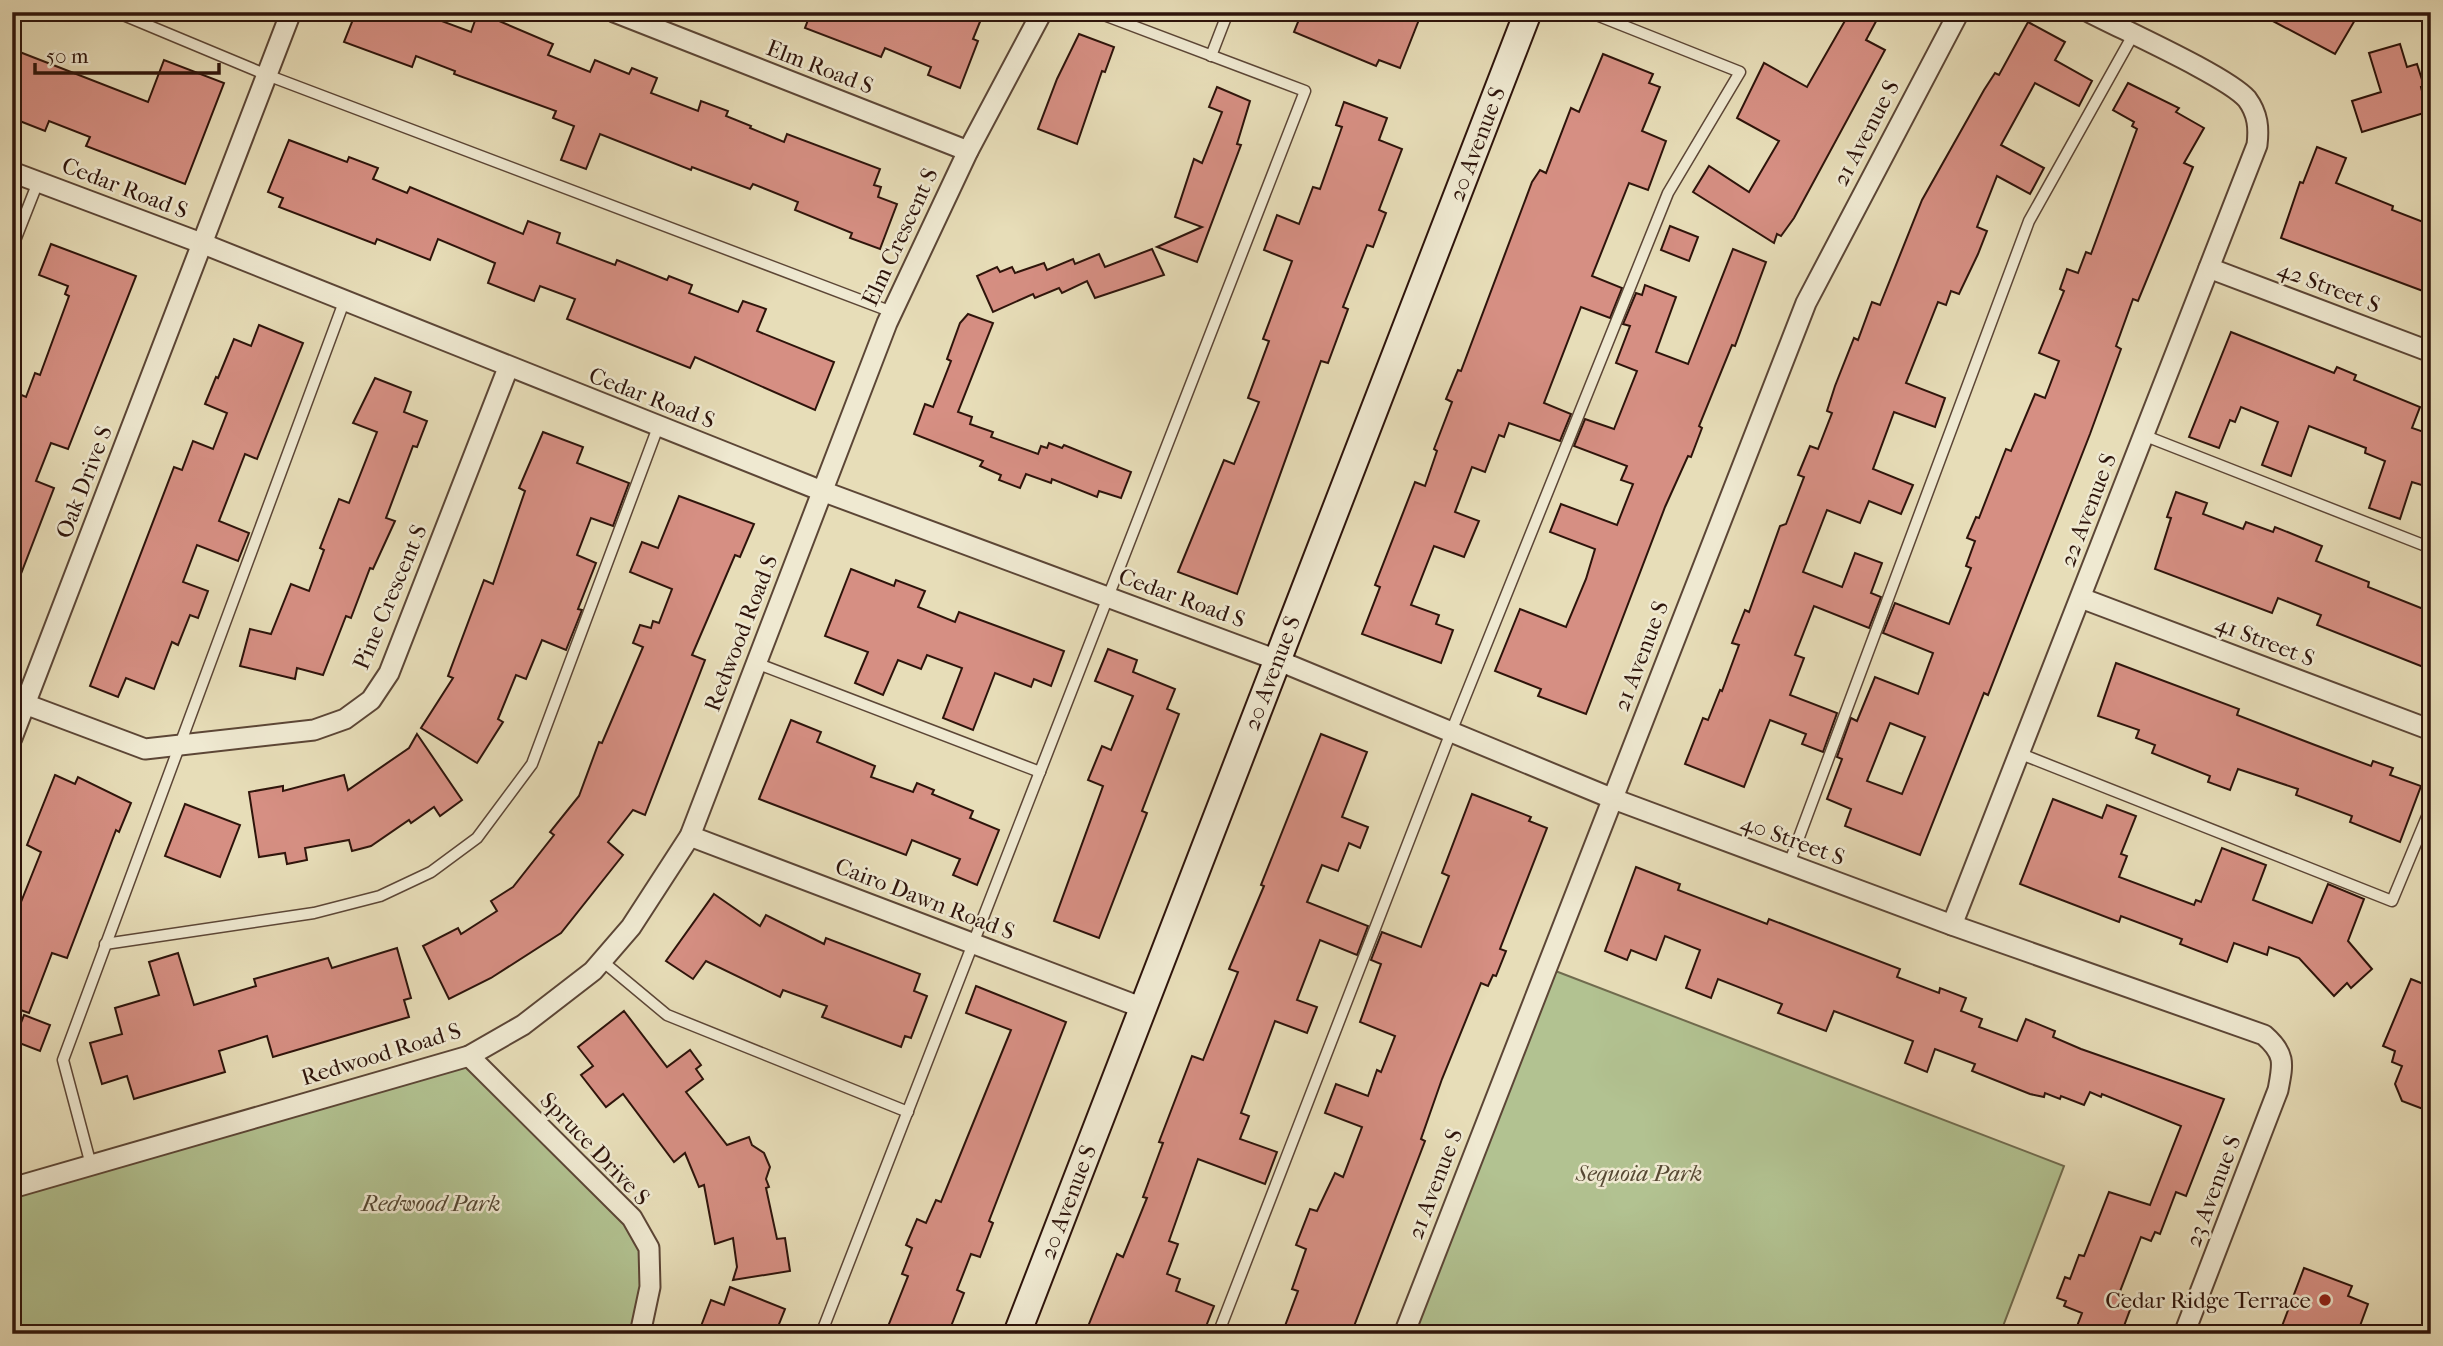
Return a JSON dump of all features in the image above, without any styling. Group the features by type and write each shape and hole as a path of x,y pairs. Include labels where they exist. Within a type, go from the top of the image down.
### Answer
{"street":[{"path":"201,243 291,12"},
{"name":"Elm Road S","path":"614,12 664,22 968,151"},
{"name":"Elm Crescent S","path":"822,491 892,312 968,151 1042,12"},
{"name":"20 Avenue S","path":"1017,1334 1528,12"},
{"name":"21 Avenue S","path":"1404,1334 1806,303 1959,12"},
{"path":"2089,12 2133,35"},
{"name":"22 Avenue S","path":"1952,925 2257,145 2259,128 2255,111 2246,98 2133,35"},
{"name":"Cedar Road S","path":"12,172 201,243 508,368 822,491 1277,660"},
{"name":"Oak Drive S","path":"12,738 201,243"},
{"name":"42 Street S","path":"2210,268 2431,352"},
{"name":"Pine Crescent S","path":"25,704 145,749 314,730 345,719 371,700 389,673 508,368"},
{"name":"Redwood Road S","path":"12,1188 469,1056 523,1025 601,960 631,927 690,836 822,491"},
{"name":"41 Street S","path":"2081,598 2431,730"},
{"name":"40 Street S","path":"1277,660 1611,798 1952,925 2264,1035 2278,1047 2283,1064"},
{"name":"Cairo Dawn Road S","path":"690,836 1143,1007"},
{"name":"Spruce Drive S","path":"469,1056 632,1218 649,1248 650,1287 640,1334"},
{"name":"23 Avenue S","path":"2185,1334 2278,1090 2283,1064"}],"lane":[{"path":"116,12 267,75 892,312"},
{"path":"821,1334 1305,91 1096,12"},
{"path":"1211,55 1228,12"},
{"path":"1217,1334 1451,732 1668,193 1740,72 1590,12"},
{"path":"1789,864 2029,221 2133,35"},
{"path":"12,248 38,181"},
{"path":"91,1165 63,1060 344,302"},
{"path":"105,944 314,913 380,896 431,872 477,838 532,764 658,427"},
{"path":"2143,434 2431,548"},
{"path":"756,663 1040,772"},
{"path":"2021,754 2392,901 2431,807"},
{"path":"601,960 667,1015 908,1112"}],"green space":[{"name":"Sequoia Park","path":"1545,967 2064,1166 2000,1334 1404,1334"},
{"name":"Redwood Park","path":"469,1056 649,1248 640,1334 12,1334 12,1188"}],"building":[{"path":"356,12 438,12 436,19 471,32 478,12 553,44 548,55 590,72 595,60 629,74 632,68 657,78 651,93 698,111 701,101 728,111 726,116 784,142 787,134 880,169 874,185 881,187 878,197 897,204 880,249 850,238 852,233 795,210 798,202 753,184 750,189 692,167 691,170 600,134 586,169 561,160 574,126 553,118 556,111 454,74 455,71 416,56 412,67 344,42"},
{"path":"811,12 984,12 973,39 978,41 960,88 928,75 931,67 885,48 881,57 805,28"},
{"path":"1302,12 1422,12 1400,68 1379,60 1376,66 1294,32"},
{"path":"1850,12 1881,12 1866,40 1885,50 1794,218 1781,236 1777,234 1774,243 1693,192 1709,166 1749,192 1779,141 1737,118 1764,63 1807,87"},
{"path":"2256,12 2340,12 2355,20 2335,54"},
{"path":"2028,22 2065,42 2055,60 2092,81 2079,106 2035,83 2001,145 2044,168 2030,194 1997,176 1977,227 1987,231 1978,254 1959,294 1951,291 1946,305 1938,302 1906,383 1945,398 1935,427 1894,412 1873,469 1913,485 1901,514 1869,501 1860,523 1827,510 1803,572 1842,587 1855,553 1882,563 1871,593 1881,597 1869,628 1814,606 1795,655 1804,658 1790,695 1837,713 1823,752 1802,744 1806,734 1770,720 1744,787 1685,764 1703,718 1708,720 1720,690 1722,691 1739,645 1732,643 1745,610 1749,612 1780,526 1786,524 1804,477 1798,475 1810,446 1818,449 1832,413 1827,411 1835,386 1854,338 1858,340 1872,302 1880,305 1922,200 1984,90 1995,73 1999,75"},
{"path":"1079,34 1114,47 1105,72 1102,71 1077,144 1038,129 1057,79"},
{"path":"2400,44 2407,67 2417,64 2424,86 2421,87 2427,112 2362,132 2352,101 2381,92 2369,53"},
{"path":"12,49 148,102 164,60 224,83 185,184 86,146 90,137 49,121 45,131 12,118"},
{"path":"1603,54 1653,74 1649,83 1660,87 1642,131 1666,141 1648,190 1629,183 1592,276 1622,288 1610,318 1581,307 1544,403 1571,414 1560,441 1509,423 1504,437 1499,435 1485,472 1472,467 1455,512 1479,521 1464,557 1434,546 1411,605 1439,615 1436,624 1453,630 1441,663 1362,634 1380,587 1375,585 1415,482 1425,486 1437,451 1434,449 1452,402 1446,399 1458,370 1461,371 1532,182 1540,170 1546,173 1571,108 1579,112"},
{"path":"2128,83 2179,108 2176,112 2204,128 2184,163 2193,167 2138,301 2133,299 2116,346 2121,349 2090,434 1988,695 1984,693 1920,855 1845,826 1851,809 1827,799 1842,759 1837,757 1851,718 1857,721 1875,677 1918,694 1933,653 1883,633 1895,603 1949,624 1971,568 1966,566 1975,541 1967,538 1976,517 1979,518 2006,449 2011,451 2035,394 2045,398 2059,361 2039,353 2064,291 2060,289 2067,269 2078,273 2086,252 2091,254 2137,129 2132,126 2134,122 2113,110","holes":["1890,723 1925,737 1902,794 1867,781"]},
{"path":"1217,87 1250,101 1237,144 1241,145 1197,262 1157,247 1202,227 1175,217 1194,159 1202,163 1222,112 1209,107"},
{"path":"1344,102 1387,118 1379,140 1402,149 1379,210 1386,213 1373,247 1367,245 1343,307 1348,309 1328,363 1321,361 1237,594 1178,572 1224,460 1234,464 1259,402 1248,398 1269,341 1263,339 1292,261 1264,250 1277,215 1299,224 1313,187 1320,189 1342,127 1336,125"},
{"path":"289,140 347,162 349,157 378,168 373,179 407,193 410,187 523,234 528,221 560,233 557,243 615,265 617,260 667,280 669,276 692,285 689,293 738,312 743,301 766,309 757,331 834,362 815,410 695,357 690,368 567,319 575,299 540,286 534,301 488,283 495,263 438,239 430,260 377,239 375,244 279,207 283,198 268,192"},
{"path":"2317,147 2346,158 2336,183 2431,225 2431,294 2281,238 2300,182 2303,183"},
{"path":"1670,226 1698,237 1689,261 1661,250"},
{"path":"51,244 136,276 68,449 51,443 36,481 54,488 14,592 12,404 17,393 26,397 35,373 40,375 69,296 65,294 68,286 39,275"},
{"path":"1152,249 1164,275 1095,298 1087,281 1062,293 1059,288 1035,298 1033,294 993,312 977,276 997,267 1000,272 1012,267 1015,273 1044,263 1047,270 1073,259 1075,264 1099,254 1105,267"},
{"path":"1733,249 1766,262 1735,346 1732,345 1699,426 1702,428 1691,457 1688,456 1665,507 1586,714 1538,696 1541,689 1495,671 1520,609 1566,627 1586,579 1595,549 1550,532 1561,504 1617,525 1633,484 1621,480 1627,466 1574,446 1585,419 1614,429 1637,371 1616,363 1630,326 1623,324 1636,293 1642,295 1645,285 1676,297 1656,352 1688,364"},
{"path":"968,314 993,323 958,412 972,417 970,424 993,432 991,437 1038,454 1041,446 1047,448 1049,443 1062,448 1064,445 1131,472 1121,498 1099,491 1097,497 1052,479 1051,483 1026,474 1020,488 999,480 1001,475 980,466 983,461 914,434 925,404 933,407 951,361 947,359 960,323"},
{"path":"259,325 303,343 257,459 245,454 219,521 249,533 238,561 197,545 183,582 208,591 198,618 190,615 178,645 172,642 154,689 126,678 118,697 90,686 174,467 182,470 193,441 213,449 227,413 205,404 216,377 218,378 234,339 251,346"},
{"path":"2231,332 2334,373 2337,367 2356,375 2354,380 2420,407 2412,428 2427,433 2423,444 2431,446 2431,488 2412,482 2400,519 2369,508 2385,461 2365,453 2366,448 2309,426 2291,476 2262,465 2278,422 2241,407 2235,422 2230,420 2219,448 2189,437"},
{"path":"375,378 411,392 404,412 427,421 417,447 413,446 386,518 395,521 373,569 370,568 351,618 346,616 323,675 297,668 295,679 240,666 250,629 271,634 291,584 309,591 324,550 320,548 339,499 349,503 377,432 353,423"},
{"path":"543,432 583,447 577,463 629,483 613,526 591,518 577,555 596,563 566,650 542,640 526,679 516,675 498,719 503,722 477,763 421,728 453,678 448,676 484,580 493,584 525,491 519,488"},
{"path":"2176,492 2207,503 2203,514 2243,529 2246,522 2273,532 2275,527 2322,546 2316,561 2369,582 2368,587 2431,612 2431,670 2317,625 2321,615 2278,598 2272,613 2155,569 2171,518 2167,517"},
{"path":"679,496 754,524 740,557 735,555 692,655 705,660 645,815 633,810 608,842 623,855 561,933 491,978 449,999 423,946 458,928 461,934 497,911 491,901 513,887 554,835 550,832 579,796 599,742 602,743 643,647 633,643 640,625 651,628 653,621 659,623 672,589 630,572 642,542 658,548"},
{"path":"851,569 894,586 896,580 925,591 918,607 955,622 959,612 1064,651 1051,686 1034,679 1031,687 995,673 973,730 943,718 962,668 927,655 921,669 898,660 883,695 855,683 868,652 825,636"},
{"path":"1108,649 1137,660 1133,672 1175,689 1167,709 1179,714 1142,811 1147,813 1099,938 1054,921 1103,786 1088,780 1102,746 1111,750 1133,696 1095,681"},
{"path":"2116,663 2239,709 2237,715 2315,745 2371,766 2373,761 2393,768 2390,775 2421,786 2400,842 2350,822 2352,816 2296,795 2298,789 2238,769 2230,790 2208,782 2210,776 2152,753 2155,745 2136,738 2139,730 2098,716"},
{"path":"791,720 821,732 817,742 875,766 871,777 913,792 917,783 934,790 932,794 973,811 970,818 999,830 977,885 953,875 960,859 912,840 906,855 759,799"},
{"path":"417,734 462,800 440,816 434,807 411,823 409,820 371,846 352,851 349,840 305,848 307,860 287,864 285,853 259,857 249,792 283,786 283,791 344,775 348,790 409,748"},
{"path":"1321,734 1367,752 1342,817 1368,827 1360,848 1349,843 1338,871 1322,865 1307,902 1368,926 1357,955 1320,940 1297,1000 1317,1007 1307,1033 1275,1021 1241,1113 1249,1116 1240,1139 1277,1152 1265,1184 1198,1159 1169,1241 1178,1244 1167,1274 1180,1279 1176,1291 1214,1306 1203,1334 1085,1334 1117,1254 1123,1257 1147,1198 1143,1197 1163,1143 1159,1142 1192,1056 1203,1060 1238,972 1229,969 1264,886 1261,885"},
{"path":"55,775 75,784 78,777 131,803 119,832 116,830 67,958 52,953 29,1013 12,1007 12,904 19,907 41,852 27,845"},
{"path":"1472,794 1531,817 1529,821 1547,828 1500,949 1506,951 1496,976 1493,975 1488,986 1481,983 1442,1079 1421,1139 1425,1141 1351,1334 1282,1334 1298,1291 1292,1289 1306,1249 1296,1245 1310,1209 1317,1211 1335,1173 1343,1177 1362,1127 1325,1113 1336,1084 1368,1096 1377,1070 1381,1072 1395,1036 1360,1022 1381,964 1371,960 1382,932 1421,947 1449,876 1442,873"},
{"path":"2053,799 2102,818 2107,805 2136,816 2121,854 2127,856 2119,877 2194,905 2196,900 2201,902 2222,848 2266,865 2253,900 2312,923 2328,884 2364,899 2348,941 2372,969 2351,988 2347,983 2334,996 2299,958 2269,947 2267,955 2234,943 2227,962 2180,944 2182,939 2121,916 2119,922 2020,884"},
{"path":"185,804 240,825 220,877 165,856"},
{"path":"1636,867 1680,884 1678,890 1767,924 1769,919 1900,969 1897,977 1939,993 1940,988 1966,998 1961,1011 1982,1019 1979,1027 2017,1041 2026,1019 2055,1031 2053,1037 2081,1049 2224,1099 2186,1196 2176,1192 2160,1234 2155,1232 2151,1241 2141,1237 2119,1294 2134,1299 2121,1334 2074,1334 2082,1313 2064,1306 2066,1301 2057,1298 2065,1277 2070,1279 2079,1255 2084,1256 2109,1192 2150,1205 2181,1126 2102,1094 2101,1097 2090,1092 2084,1105 2061,1096 2060,1099 2045,1093 2044,1097 2030,1094 1972,1071 1975,1064 1935,1049 1927,1072 1905,1063 1913,1041 1834,1011 1826,1031 1778,1013 1782,1004 1718,979 1711,998 1686,988 1700,950 1665,936 1656,960 1631,950 1627,960 1605,951"},
{"path":"714,894 760,926 766,915 824,944 826,938 920,974 914,991 927,996 911,1038 905,1036 901,1047 822,1017 827,1006 783,990 780,997 706,961 693,979 666,961"},
{"path":"397,948 411,998 404,1000 409,1017 273,1057 267,1036 219,1051 225,1072 134,1099 127,1076 102,1084 90,1043 122,1034 115,1008 159,995 149,962 178,953 194,1005 256,986 254,979 328,958 332,968"},
{"path":"2411,979 2431,987 2431,1112 2402,1101 2395,1084 2402,1066 2392,1062 2395,1051 2383,1046"},
{"path":"976,986 1066,1022 989,1221 993,1223 980,1257 971,1254 957,1290 964,1293 948,1334 885,1334 908,1276 902,1274 912,1248 906,1245 917,1219 926,1223 936,1200 941,1202 1011,1030 966,1013"},
{"path":"624,1011 667,1067 690,1050 701,1065 696,1069 703,1079 686,1092 727,1145 749,1137 752,1145 764,1153 770,1167 766,1179 769,1187 766,1188 777,1239 785,1238 790,1271 733,1280 737,1267 733,1238 715,1244 704,1185 699,1187 685,1153 674,1162 623,1094 606,1107 581,1075 593,1066 578,1047"},
{"path":"24,1015 50,1025 40,1051 14,1041"},
{"name":"Cedar Ridge Terrace","path":"2304,1268 2352,1286 2348,1296 2368,1304 2357,1334 2279,1334"},
{"path":"730,1287 785,1309 775,1334 698,1334 711,1300 724,1305"}],"place":[{"name":"Cedar Ridge Terrace","path":"2325,1300"}]}
